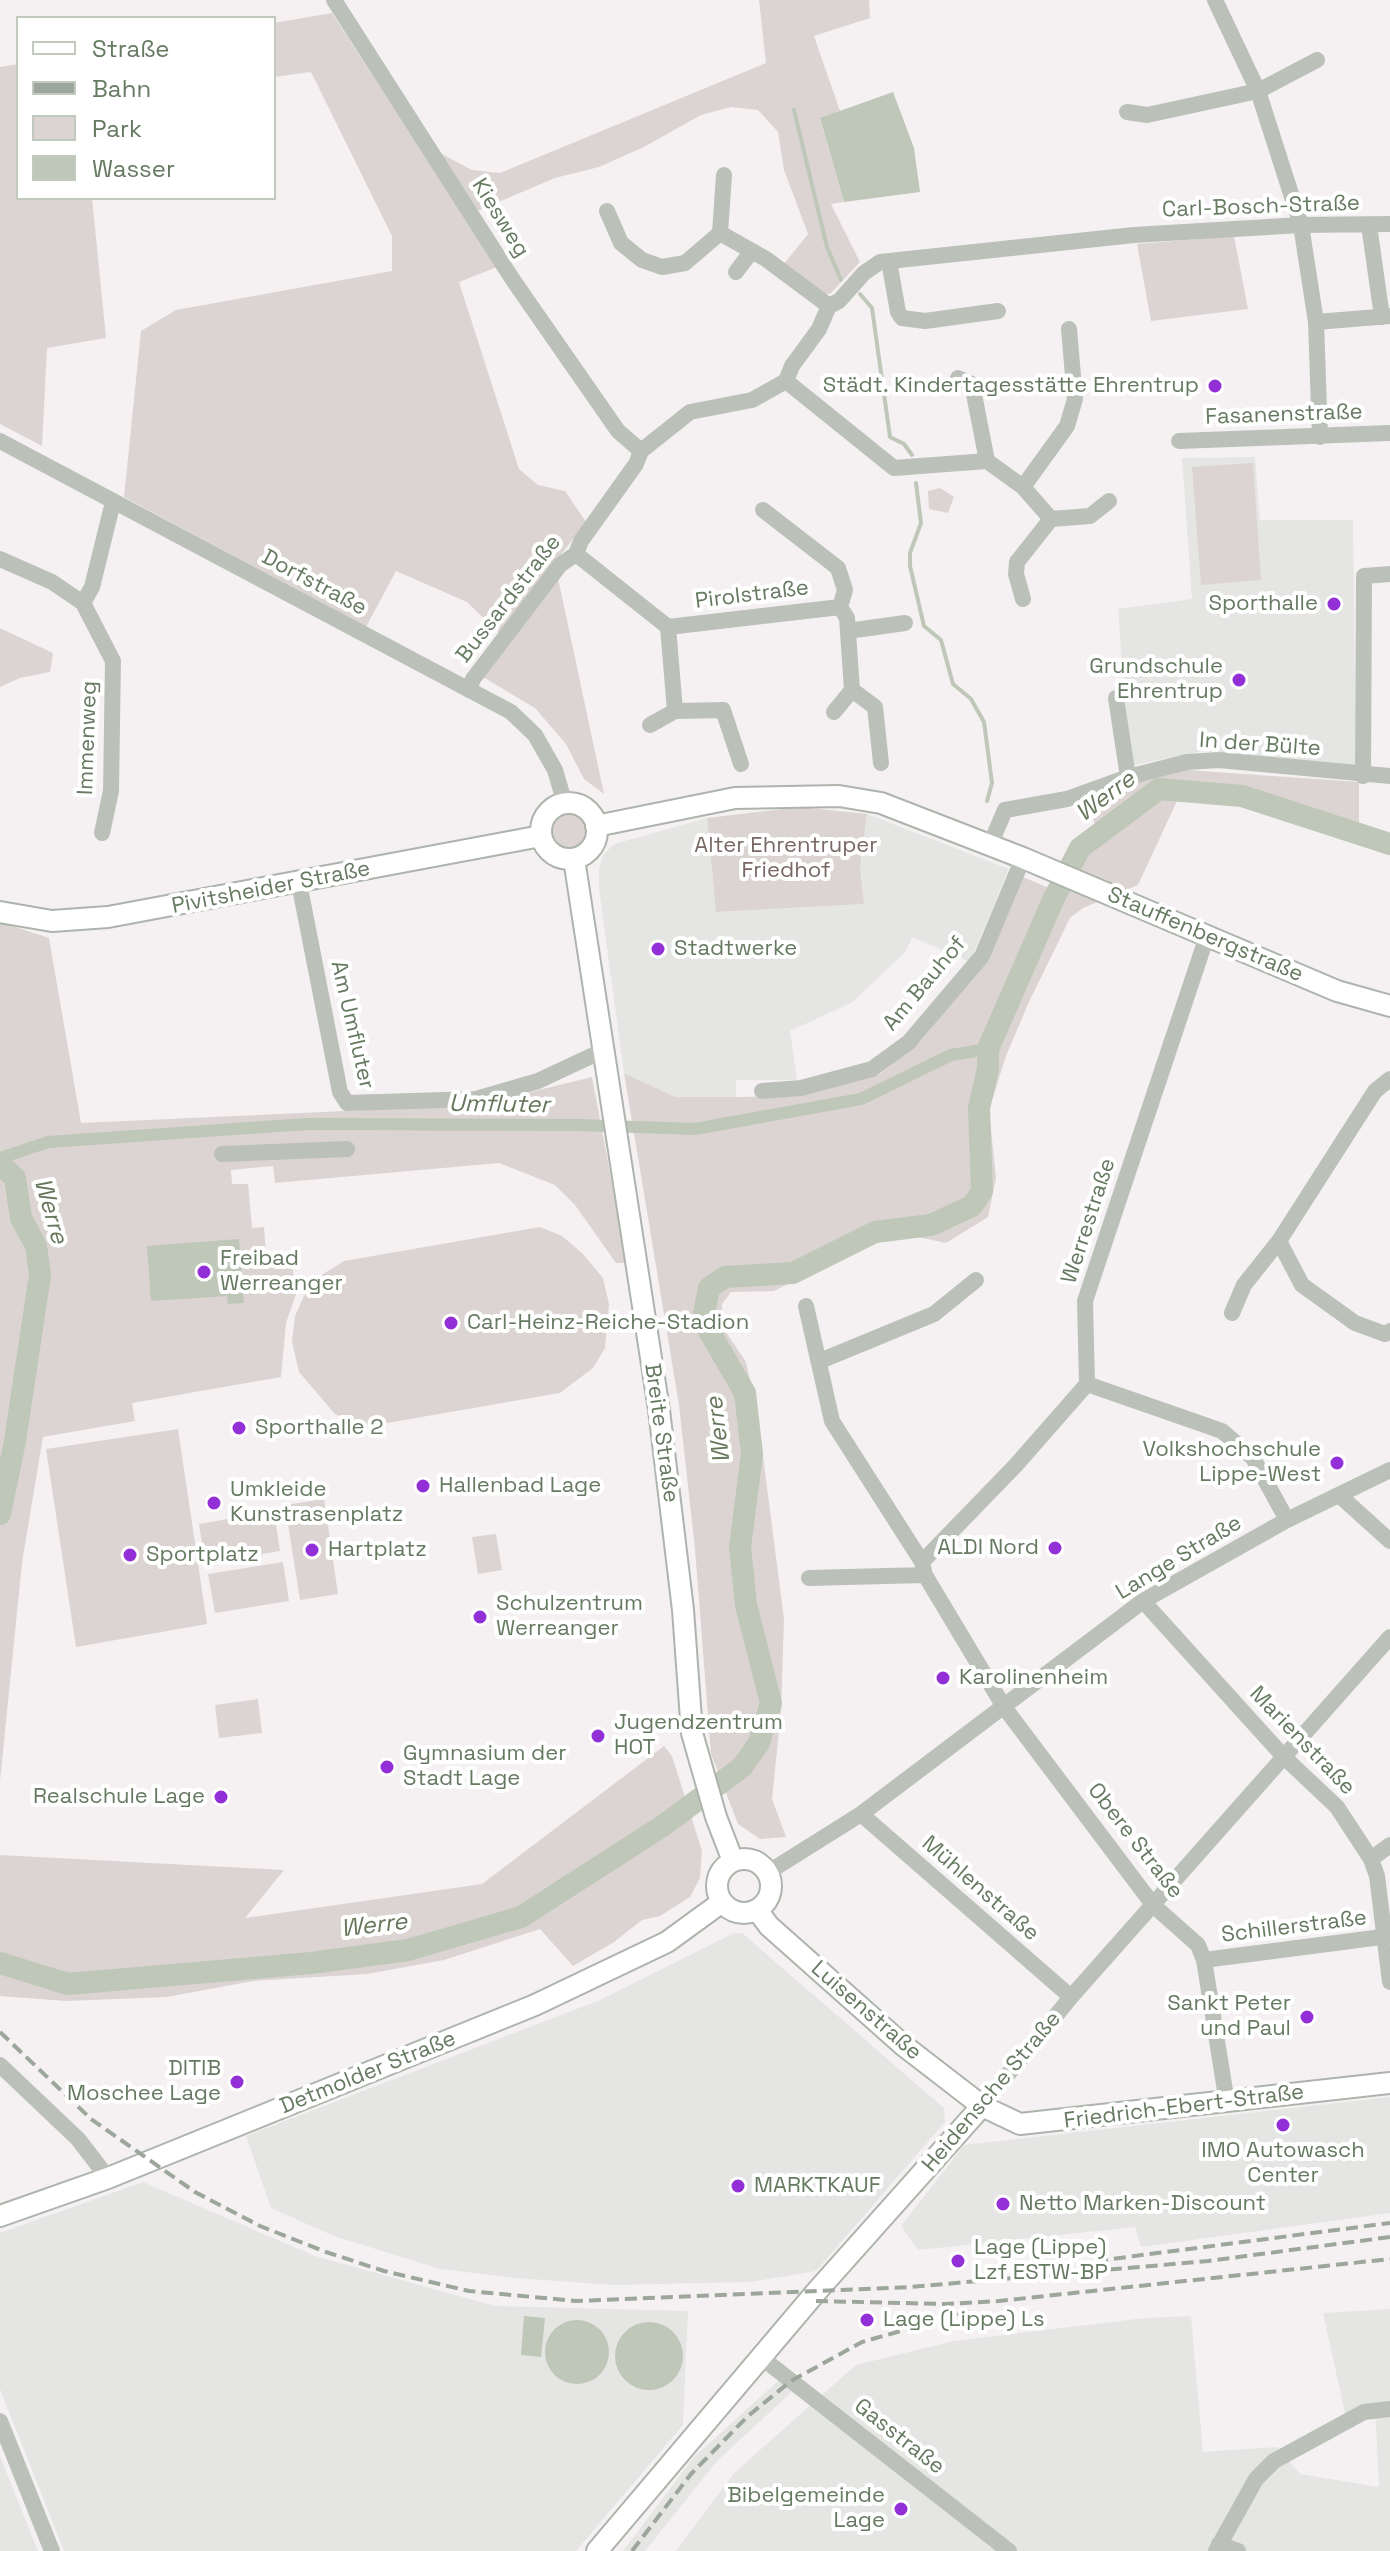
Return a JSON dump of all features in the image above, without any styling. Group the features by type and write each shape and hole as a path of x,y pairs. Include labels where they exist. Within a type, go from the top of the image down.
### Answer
{"main road":[{"path":"596,826 735,798 839,796 881,803 1023,858"},
{"path":"565,804 588,811 596,826 594,843 574,859 553,854 541,836 544,818 550,811 565,804"},
{"name":"Pivitsheider Straße","path":"0,912 31,919 84,920 299,883 541,836"},
{"name":"Stauffenbergstraße","path":"1023,858 1337,991 1390,1006"},
{"name":"Breite Straße","path":"574,859 659,1410 683,1610 692,1733 716,1817 733,1861"},
{"path":"749,1860 767,1873 770,1894 757,1910 738,1913 722,1902 717,1882 724,1867 733,1861 749,1860"},
{"name":"Detmolder Straße","path":"0,2216 108,2178 535,2005 667,1942 722,1902"},
{"name":"Luisenstraße","path":"757,1910 769,1926 903,2045 982,2106"},
{"name":"Friedrich-Ebert-Straße","path":"982,2106 1003,2119 1031,2125 1390,2083"},
{"name":"Heidensche Straße","path":"597,2551 982,2106"}],"street":[{"name":"Kiesweg","path":"334,0 513,280 618,431 641,451"},
{"path":"1215,0 1258,91 1301,225 1316,322 1320,437"},
{"path":"1127,112 1147,115 1258,91 1317,60"},
{"path":"607,211 621,243 642,260 662,267 685,263 720,233 724,175"},
{"name":"Carl-Bosch-Straße","path":"889,261 1134,235 1301,225 1390,224"},
{"path":"1316,322 1386,317 1369,225"},
{"path":"720,233 829,306"},
{"path":"736,272 751,252"},
{"path":"998,311 925,321 902,318 898,312 889,261 864,273 839,301 829,306 819,329 792,366 786,381 894,468 987,461 1023,487 1051,519"},
{"path":"1023,487 1067,426 1075,399 1069,329"},
{"path":"958,378 972,384 987,461"},
{"name":"Bussardstraße","path":"469,690 473,679 560,565 576,554 597,516 636,464 641,451 690,412 752,400 786,381"},
{"name":"Fasanenstraße","path":"1179,441 1390,433"},
{"name":"Dorfstraße","path":"0,441 511,712 535,735 555,770 565,804"},
{"path":"1023,599 1016,574 1017,562 1051,519 1090,516 1109,501"},
{"path":"83,603 92,587 113,502"},
{"name":"Pirolstraße","path":"763,510 838,568 845,590 840,607 848,631 852,690"},
{"name":"Pirolstraße","path":"576,554 668,627 840,607"},
{"name":"Immenweg","path":"0,559 52,582 83,603 113,661 111,791 102,833"},
{"path":"1363,776 1364,576 1390,574"},
{"path":"848,631 905,623"},
{"name":"Pirolstraße","path":"668,627 675,711"},
{"path":"834,712 852,690 875,707 881,763"},
{"path":"1116,698 1128,777"},
{"path":"650,725 675,711 723,710 741,764"},
{"name":"In der Bülte","path":"990,845 1005,810 1067,799 1128,777 1187,762 1219,760 1363,776 1390,776"},
{"name":"Am Bauhof","path":"762,1091 801,1088 872,1069 909,1042 982,956 1023,858"},
{"name":"Am Umfluter","path":"299,883 340,1092 347,1103 476,1099 538,1081 604,1050"},
{"name":"Werrestraße","path":"1087,1384 1085,1301 1207,936"},
{"path":"1232,1313 1244,1285 1279,1241 1375,1091 1390,1079"},
{"path":"222,1154 347,1149"},
{"path":"1279,1241 1302,1285 1355,1323 1385,1334 1390,1331"},
{"path":"820,1361 934,1314 976,1280"},
{"name":"Obere Straße","path":"806,1306 832,1421 1004,1707 1154,1906 1198,1945 1204,1960 1227,2103"},
{"path":"809,1578 923,1568 1087,1384 1222,1431 1253,1458 1287,1520"},
{"name":"Lange Straße","path":"1004,1707 1143,1601 1287,1520 1390,1470"},
{"path":"1339,1495 1390,1541"},
{"name":"Marienstraße","path":"1143,1601 1284,1757 1337,1807 1371,1859 1388,1937 1390,1982"},
{"name":"Heidensche Straße","path":"982,2106 1071,1997 1390,1637"},
{"path":"767,1873 861,1814 1004,1707"},
{"name":"Mühlenstraße","path":"861,1814 1071,1997"},
{"path":"1371,1859 1390,1845"},
{"name":"Schillerstraße","path":"1204,1960 1388,1937"},
{"path":"0,2065 78,2139 108,2178"},
{"name":"Gasstraße","path":"762,2358 1009,2551"},
{"path":"1238,2551 1218,2548 1256,2479 1274,2461 1364,2412 1390,2409"},
{"path":"0,2421 52,2551"}],"shaded area":[{"name":"Grundschule Ehrentrup","path":"1255,457 1260,520 1353,520 1356,770 1203,751 1130,766 1118,609 1192,599 1182,458"},
{"path":"867,814 1009,869 970,962 912,937 906,951 853,1002 790,1031 797,1080 736,1080 736,1097 674,1097 624,1073 599,889 599,868 604,854 614,844 707,818 716,912 864,904 860,867"},
{"path":"734,1933 742,1933 944,2108 945,2122 816,2271 750,2282 613,2285 516,2278 440,2269 334,2236 271,2208 246,2136 600,2000"},
{"path":"1390,2097 1390,2213 1141,2247 1135,2227 918,2250 901,2226 964,2145"},
{"path":"143,2182 315,2256 495,2306 688,2311 683,2425 576,2551 64,2551 0,2389 0,2233"},
{"path":"1390,2309 1390,2551 676,2551 735,2472 856,2365 954,2341 1145,2318 1191,2316 1203,2452 1277,2447 1300,2474 1379,2487 1375,2406 1345,2413 1323,2313"},
{"path":"779,2380 794,2390 718,2460 645,2551 623,2551 694,2457"},
{"path":"0,2456 38,2551 0,2551"}],"green space":[{"path":"759,0 869,0 870,18 814,36 840,111 820,119 844,202 831,204 860,262 830,294 824,294 783,265 808,234 784,170 778,132 758,110 731,107 701,115 644,147 599,167 555,178 475,212 436,151 472,170 500,173 766,63"},
{"path":"332,13 497,267 459,282 519,469 538,485 565,491 586,522 500,634 467,602 396,571 366,627 124,497 141,331 176,310 392,271 392,236 311,72 276,77 276,23"},
{"path":"16,64 16,200 92,200 106,338 47,348 42,446 0,424 0,67"},
{"path":"1234,236 1248,309 1151,321 1137,244"},
{"path":"1253,463 1261,580 1201,585 1192,467"},
{"path":"940,488 954,497 948,513 929,509 928,491"},
{"path":"558,578 604,794 584,779 566,744 535,708 483,677"},
{"path":"0,628 53,653 50,672 20,678 0,687"},
{"path":"1173,769 1359,782 1359,834 1243,798 1177,801 1138,885 1083,908 1070,918 1028,1004 1006,1056 989,1110 996,1178 988,1217 946,1243 918,1237 875,1239 774,1291 731,1292 722,1304 722,1326 746,1362 757,1410 784,1619 781,1712 772,1799 786,1837 760,1839 738,1824 711,1754 695,1549 679,1405 624,1073 675,1097 799,1096 880,1074 921,1041 965,987 1023,877 1061,893 1081,849 1098,836 1088,801"},
{"name":"Alter Ehrentruper Friedhof","path":"800,807 867,814 860,867 864,904 716,912 707,818"},
{"path":"570,814 582,819 587,831 582,843 570,848 558,843 553,831 558,819"},
{"path":"0,922 49,938 81,1123 477,1105 592,1077 627,1263 616,1263 575,1205 555,1185 499,1163 275,1183 273,1166 231,1170 232,1184 248,1184 252,1228 264,1227 266,1255 291,1255 296,1294 286,1323 281,1377 132,1403 135,1421 43,1437 22,1563 0,1781"},
{"name":"Carl-Heinz-Reiche-Stadion","path":"540,1227 562,1236 582,1253 603,1278 609,1304 605,1348 593,1368 560,1393 364,1427 335,1414 299,1372 292,1342 295,1316 304,1296 320,1276 344,1261"},
{"name":"Sportplatz","path":"178,1429 207,1624 76,1647 46,1449"},
{"name":"Hartplatz","path":"324,1499 338,1594 300,1600 285,1505"},
{"name":"Hartplatz","path":"274,1511 280,1551 205,1563 199,1524"},
{"path":"496,1534 502,1570 478,1574 472,1537"},
{"name":"Hartplatz","path":"283,1562 289,1601 215,1613 208,1574"},
{"path":"258,1699 262,1733 219,1738 215,1705"},
{"path":"664,1746 672,1756 702,1851 700,1878 690,1897 660,1916 642,1920 614,1942 573,1966 540,1929 444,1960 367,1974 253,1981 167,1997 66,2001 0,1996 0,1855 284,1870 245,1918 482,1884"}],"water":[{"path":"893,92 914,148 920,192 844,202 820,118"},
{"path":"239,1239 244,1303 228,1304 227,1296 151,1301 147,1246"},
{"path":"524,2316 545,2318 541,2357 521,2355"},
{"path":"577,2320 595,2326 603,2334 609,2352 603,2370 595,2378 577,2384 559,2378 551,2370 545,2352 551,2334 559,2326"},
{"path":"649,2322 673,2332 683,2356 673,2380 649,2390 625,2380 615,2356 625,2332"}],"waterway":[{"path":"794,110 827,247 841,280"},
{"path":"860,294 872,308 890,437 904,444 912,455"},
{"path":"916,483 921,523 910,553 910,566 924,626 941,640 953,684 971,699 984,722 992,783 987,801"},
{"name":"Werre","path":"0,1963 68,1984 311,1963 408,1950 521,1917 664,1825 742,1767 759,1743 771,1703 746,1605 740,1547 752,1454 745,1393 709,1331 704,1313 709,1288 725,1277 793,1273 875,1232 931,1225 972,1206 982,1191 979,1108 988,1069 988,1049 1054,898 1080,848 1159,789 1242,796 1390,844"},
{"name":"Umfluter","path":"0,1158 48,1142 307,1124 579,1125 695,1129 861,1099 951,1055 988,1049"},
{"name":"Werre","path":"0,1164 15,1178 21,1218 36,1246 40,1275 15,1441 0,1514"}],"railway":[{"path":"0,2032 91,2119 195,2192 260,2226 326,2252 384,2271 469,2291 576,2301 910,2287 1208,2261 1390,2237"},
{"path":"1096,2261 1390,2223"},
{"path":"816,2301 944,2304 999,2301 1390,2259"},
{"path":"632,2551 691,2474 748,2416 791,2381 862,2342 971,2311"}],"place":[{"name":"Städt. Kindertagesstätte Ehrentrup","path":"1215,386"},
{"name":"Sporthalle","path":"1334,604"},
{"name":"Grundschule Ehrentrup","path":"1239,680"},
{"name":"Stadtwerke","path":"658,949"},
{"name":"Freibad Werreanger","path":"204,1272"},
{"name":"Carl-Heinz-Reiche-Stadion","path":"451,1323"},
{"name":"Sporthalle 2","path":"239,1428"},
{"name":"Volkshochschule Lippe-West","path":"1337,1463"},
{"name":"Hallenbad Lage","path":"423,1486"},
{"name":"Umkleide Kunstrasenplatz","path":"214,1503"},
{"name":"ALDI Nord","path":"1055,1548"},
{"name":"Hartplatz","path":"312,1550"},
{"name":"Sportplatz","path":"130,1555"},
{"name":"Schulzentrum Werreanger","path":"480,1617"},
{"name":"Karolinenheim","path":"943,1678"},
{"name":"Jugendzentrum HOT","path":"598,1736"},
{"name":"Gymnasium der Stadt Lage","path":"387,1767"},
{"name":"Realschule Lage","path":"221,1797"},
{"name":"Sankt Peter und Paul","path":"1307,2017"},
{"name":"DITIB Moschee Lage","path":"237,2082"},
{"name":"IMO Autowasch Center","path":"1283,2125"},
{"name":"MARKTKAUF","path":"738,2186"},
{"name":"Netto Marken-Discount","path":"1003,2204"},
{"name":"Lage (Lippe) Lzf ESTW-BP","path":"958,2261"},
{"name":"Lage (Lippe) Ls","path":"867,2320"},
{"name":"Bibelgemeinde Lage","path":"901,2509"}]}
